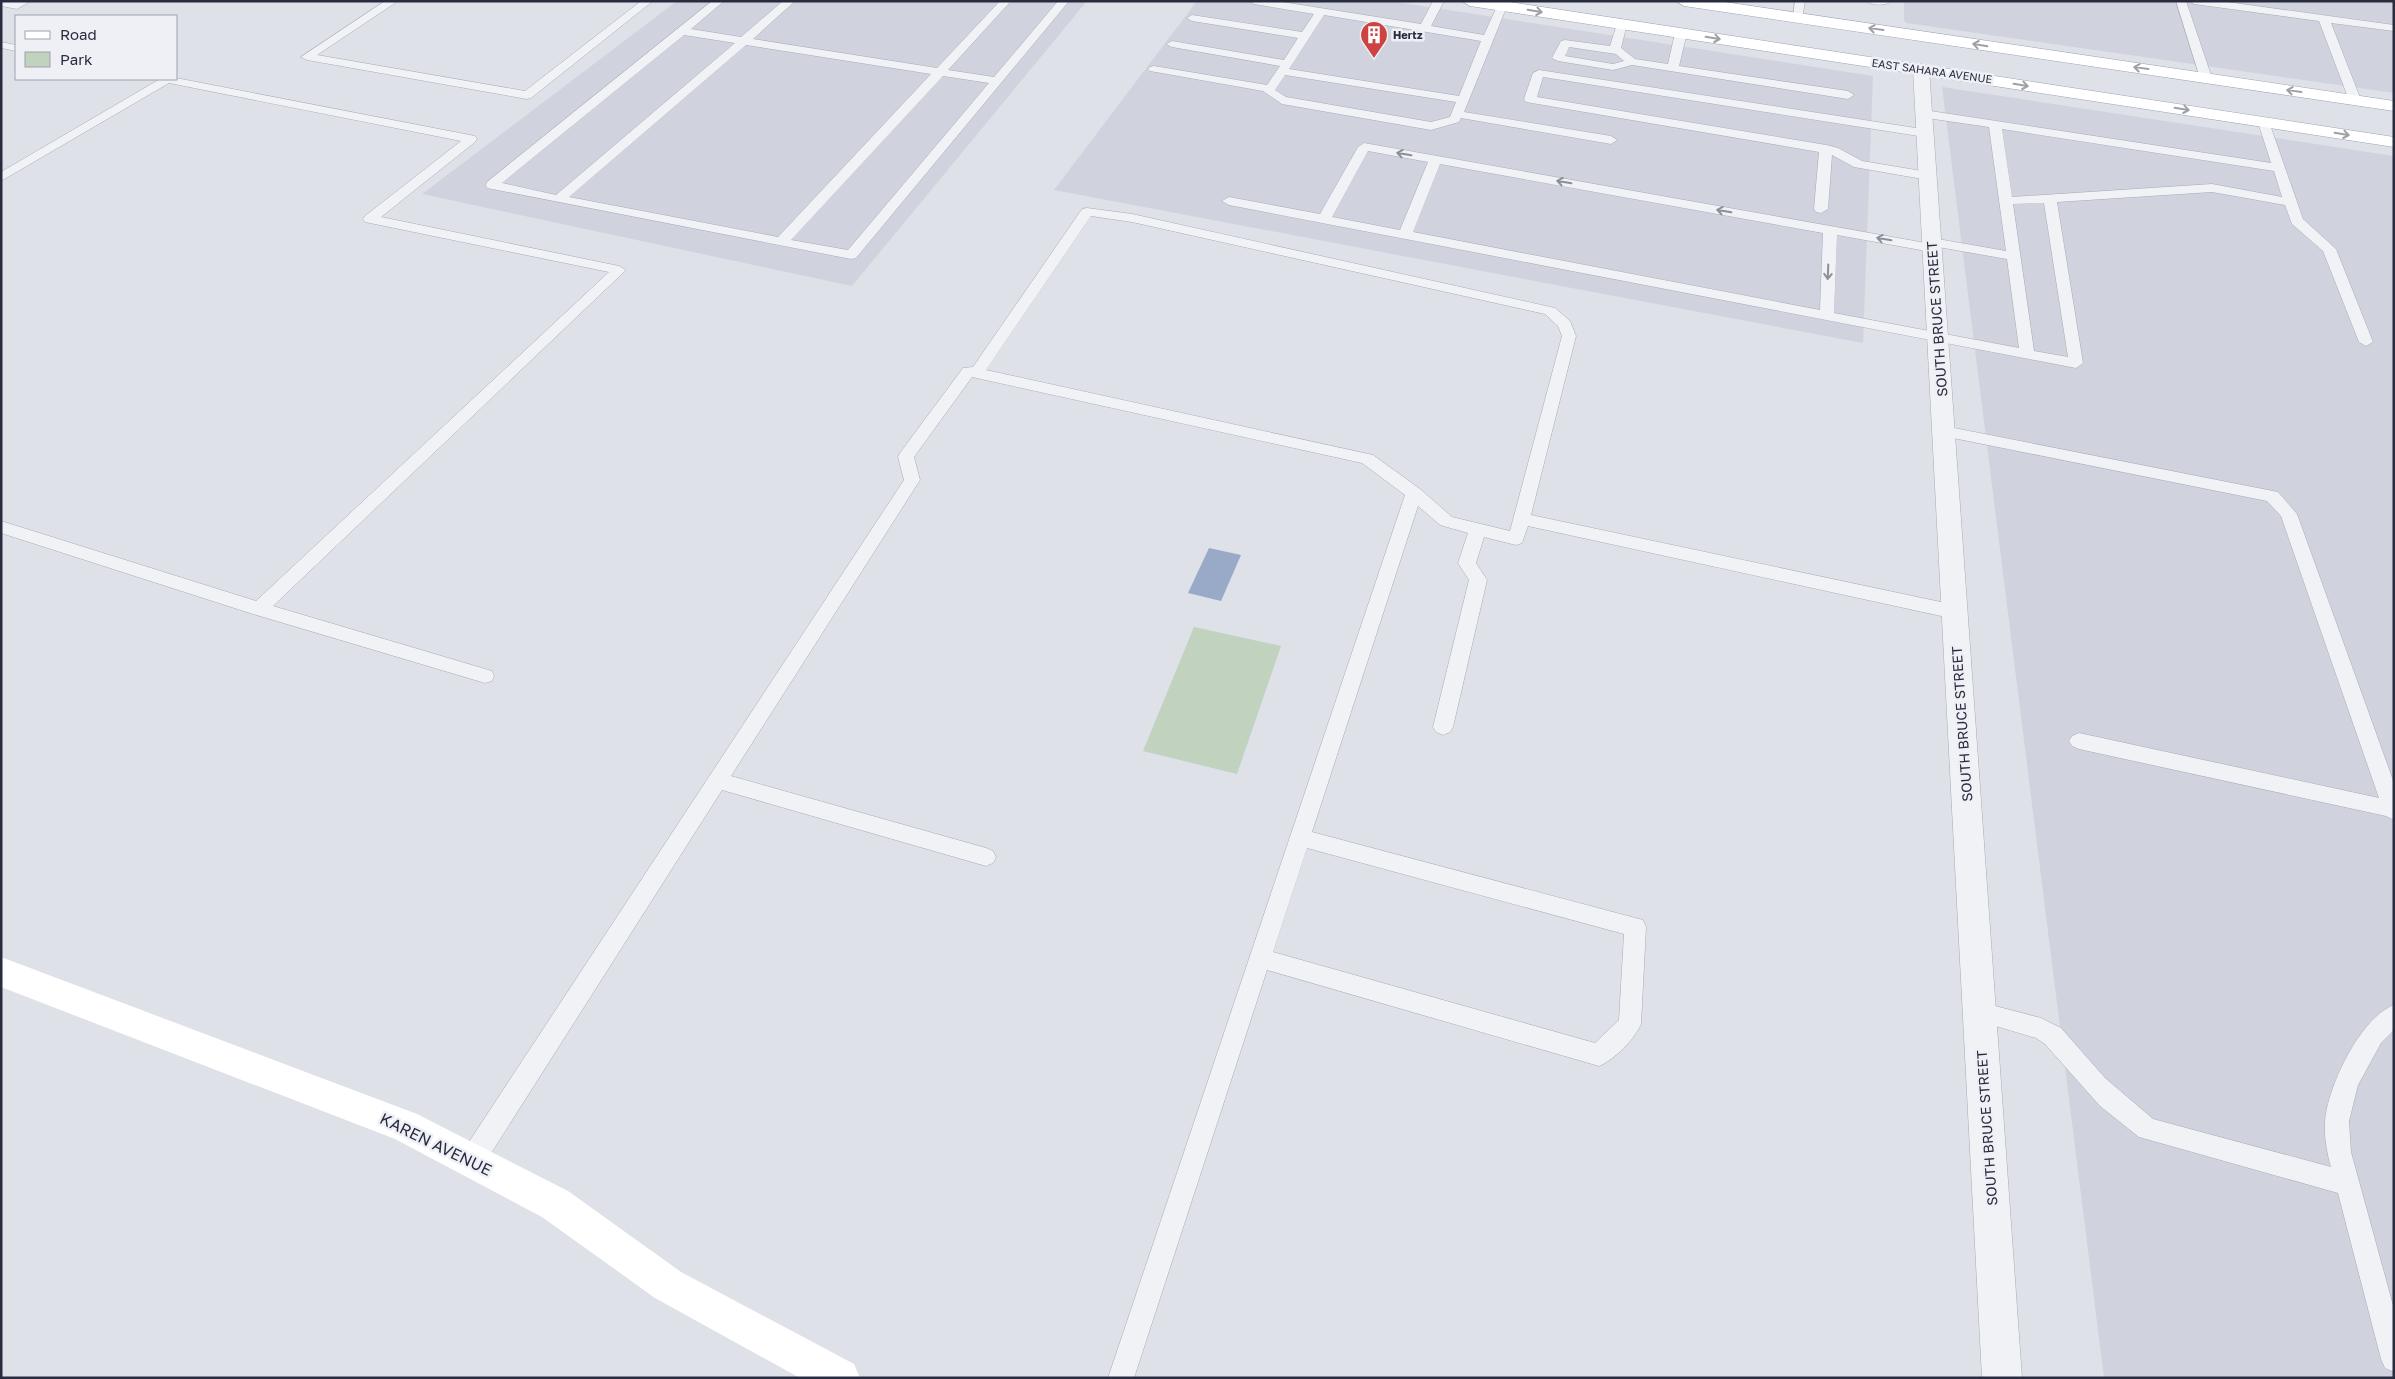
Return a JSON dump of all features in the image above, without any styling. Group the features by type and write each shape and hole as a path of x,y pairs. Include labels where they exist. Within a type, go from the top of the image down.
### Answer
{"main road":[{"name":"EAST SAHARA AVENUE","path":"1470,1 2394,142"},
{"path":"1684,1 2394,106"},
{"path":"1818,54 1853,47 1899,48 1925,36"},
{"path":"1921,69 1958,59 1997,58 2024,52"},
{"name":"KAREN AVENUE","path":"1,972 404,1126 556,1204 668,1285 840,1378"}],"street":[{"name":"SOUTH BRUCE STREET","path":"1921,69 2002,1378"}],"lane":[{"path":"1,3 17,6 26,1"},
{"path":"393,1 307,56 527,95 648,1"},
{"path":"719,1 492,185 852,255 1064,1"},
{"path":"559,199 790,1"},
{"path":"781,242 1006,1"},
{"path":"1254,1 1488,39"},
{"path":"1424,28 1439,1"},
{"path":"1798,18 1800,1"},
{"path":"1871,1 1887,1"},
{"path":"2181,1 2206,78"},
{"path":"2194,1 2394,28"},
{"path":"1270,89 1269,91 1282,100 1431,126 1455,119 1502,6"},
{"path":"1270,89 1321,12"},
{"path":"1192,18 1305,36"},
{"path":"2324,19 2355,100"},
{"path":"1615,50 1622,24"},
{"path":"682,31 997,81"},
{"path":"1674,68 1682,34"},
{"path":"1632,62 1615,50 1565,43 1558,58 1614,67 1632,62 1848,95"},
{"path":"1172,44 1462,100"},
{"path":"1,45 15,48"},
{"path":"1154,69 1270,89"},
{"path":"1928,176 1858,164 1834,151 1826,149 1530,99 1539,73 1925,123 1995,124 2279,168"},
{"path":"1,177 165,80"},
{"path":"172,80 470,140 370,220 619,270 259,609"},
{"path":"1457,114 1611,140"},
{"path":"2264,122 2297,221 2329,249 2366,342"},
{"path":"1995,124 2027,354"},
{"path":"1324,220 1364,146 1830,229 2013,256"},
{"path":"1821,209 1826,149"},
{"path":"1405,235 1436,160"},
{"path":"2006,201 2212,188 2291,202"},
{"path":"1229,201 2076,363 2050,198"},
{"path":"472,1160 912,480 906,457 968,371 977,373 1367,459 1414,493 1446,520 1516,539 1569,336 1565,324 1550,311 1132,218 1087,212 977,373"},
{"path":"1827,315 1830,229"},
{"path":"1944,431 2272,496 2289,514 2393,811"},
{"path":"1121,1378 1414,493"},
{"path":"1521,519 1954,612"},
{"path":"1,527 259,609 486,676"},
{"path":"1443,727 1478,580 1467,563 1478,529"},
{"path":"2079,741 2393,811"},
{"path":"718,781 986,857"},
{"path":"1260,958 1599,1055 1630,1024 1635,927 1300,837"},
{"path":"1980,1012 2041,1029 2053,1036 2130,1119 2147,1129 2348,1184"},
{"path":"2394,1015 2373,1035 2347,1082 2337,1121 2340,1152 2394,1359"}],"shaded area":[{"path":"677,1 1087,1 852,286 422,194"},
{"path":"1197,1 1390,1 1873,76 1863,343 1054,190"},
{"path":"1904,1 2394,1 2394,93 1906,23 1904,20"},
{"path":"1942,87 2394,156 2394,1378 2104,1378"}],"green space":[{"path":"1194,627 1281,646 1237,774 1143,751"}],"water":[{"path":"1209,548 1241,555 1221,601 1188,593"}],"place":[{"name":"Hertz","path":"1374,59"}]}
